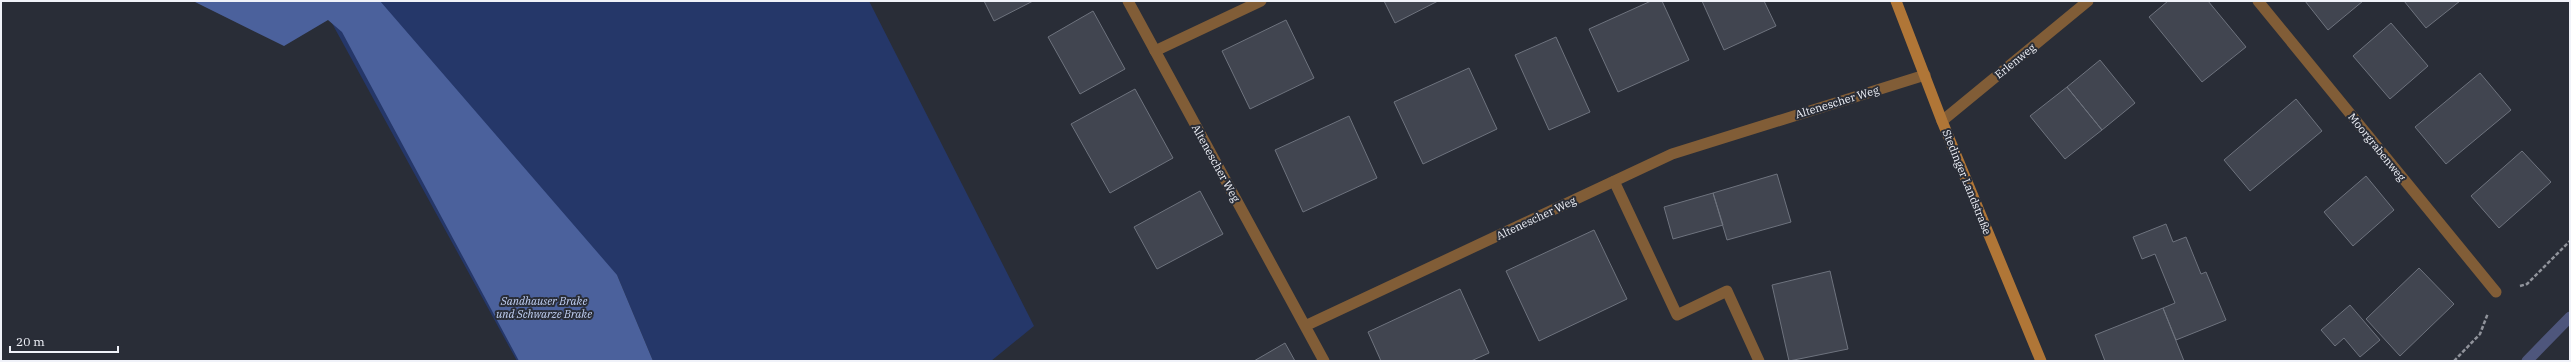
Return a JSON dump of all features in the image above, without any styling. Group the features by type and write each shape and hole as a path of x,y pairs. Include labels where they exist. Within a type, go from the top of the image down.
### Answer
{"main road":[{"name":"Stedinger Landstraße","path":"1896,1 1942,121 2041,361"}],"street":[{"name":"Altenescher Weg","path":"1128,1 1324,361"},
{"path":"1155,51 1261,1"},
{"name":"Erlenweg","path":"1942,121 2088,1"},
{"name":"Moorgrabenweg","path":"2258,1 2496,292"},
{"name":"Altenescher Weg","path":"1305,326 1672,154 1925,75"},
{"path":"1614,181 1677,315 1727,291 1759,361"}],"green space":[{"name":"Sandhauser Brake und Schwarze Brake","path":"193,1 380,1 617,275 653,361 519,361 342,32 328,20 284,46"},
{"path":"315,1 869,1 1034,326 991,361 653,361 617,275 632,361 517,361 322,5"}],"building":[{"path":"984,1 1033,1 994,21"},
{"path":"1384,1 1438,1 1395,23"},
{"path":"1651,1 1662,1 1689,60 1618,92 1589,29"},
{"path":"1702,1 1764,1 1776,26 1724,50"},
{"path":"2168,1 2208,1 2246,47 2202,82 2149,17"},
{"path":"2305,1 2363,1 2328,30"},
{"path":"2404,1 2460,1 2426,28"},
{"path":"1093,11 1125,69 1080,94 1048,37"},
{"path":"1286,20 1314,78 1250,109 1222,51"},
{"path":"2391,23 2428,66 2390,99 2353,56"},
{"path":"1556,37 1590,112 1549,130 1515,55"},
{"path":"2100,60 2135,103 2102,130 2067,87"},
{"path":"1469,68 1497,129 1423,164 1394,102"},
{"path":"2480,73 2511,110 2446,164 2415,127"},
{"path":"2067,87 2102,130 2065,159 2030,116"},
{"path":"1135,89 1173,158 1110,193 1071,124"},
{"path":"2296,99 2322,131 2250,191 2224,160"},
{"path":"1349,116 1377,178 1303,212 1275,150"},
{"path":"2522,151 2551,182 2499,228 2471,196"},
{"path":"1777,174 1791,222 1727,240 1713,193"},
{"path":"2366,176 2394,210 2353,246 2324,212"},
{"path":"1200,191 1223,234 1157,269 1134,227"},
{"path":"1713,193 1723,225 1673,239 1664,207"},
{"path":"2166,224 2173,242 2186,237 2201,274 2206,272 2226,320 2176,340 2163,308 2175,303 2155,254 2142,259 2133,237"},
{"path":"1594,230 1627,299 1539,341 1506,271"},
{"path":"2419,268 2454,304 2400,356 2366,319"},
{"path":"1830,271 1848,349 1789,361 1772,285"},
{"path":"1460,289 1489,353 1471,361 1381,361 1368,332"},
{"path":"2350,305 2380,340 2360,357 2344,338 2335,346 2321,330"},
{"path":"2163,308 2184,361 2105,361 2095,335"},
{"path":"1285,343 1295,361 1254,361"}],"waterway":[{"path":"2527,361 2570,317"}]}
